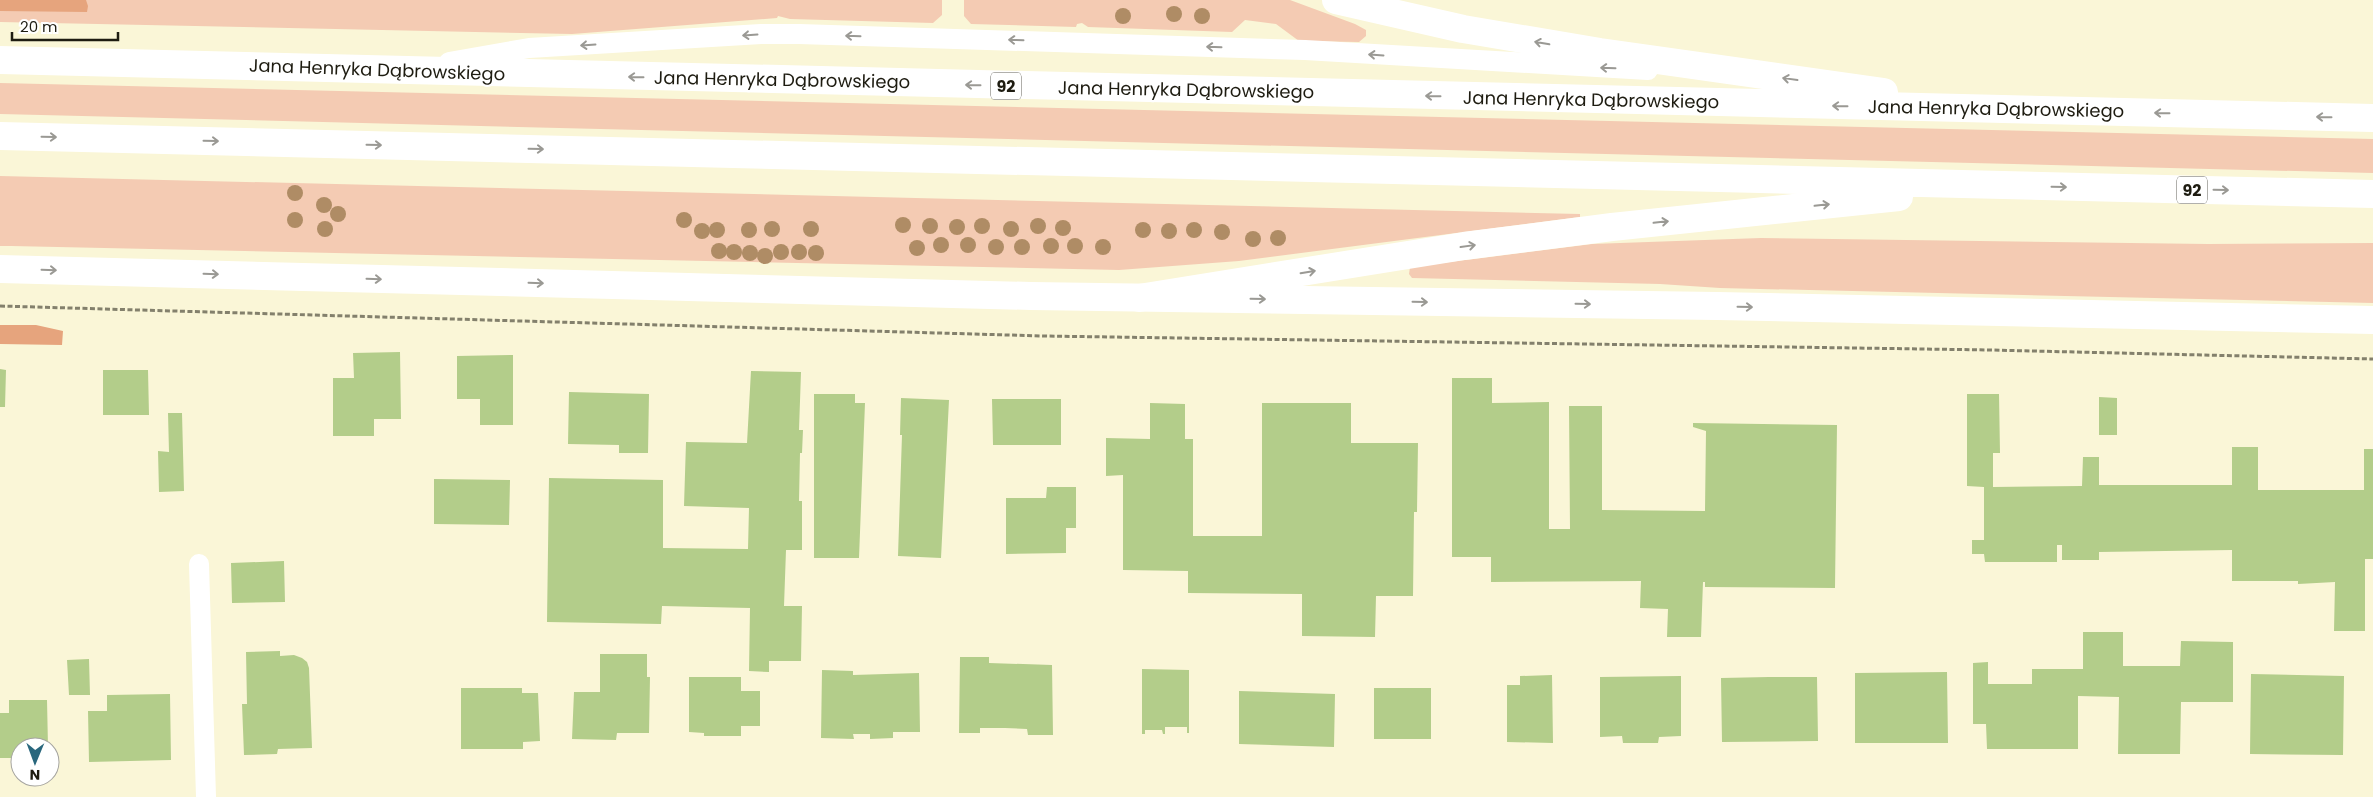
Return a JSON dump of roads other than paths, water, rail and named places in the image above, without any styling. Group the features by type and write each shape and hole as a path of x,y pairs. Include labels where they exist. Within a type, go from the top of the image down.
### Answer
{"main road":[{"path":"1336,0 1464,29 1600,52 2011,110"},
{"name":"Jana Henryka Dąbrowskiego","path":"0,60 2373,118"},
{"name":"92","path":"0,136 2373,194"},
{"path":"1139,298 1464,246 1547,235 2010,185"},
{"path":"0,269 1139,298 1716,306 2373,320"}],"lane":[{"path":"402,71 528,48 761,34 798,34 1302,50 1541,66 1762,75"},
{"path":"199,564 206,797"}]}
